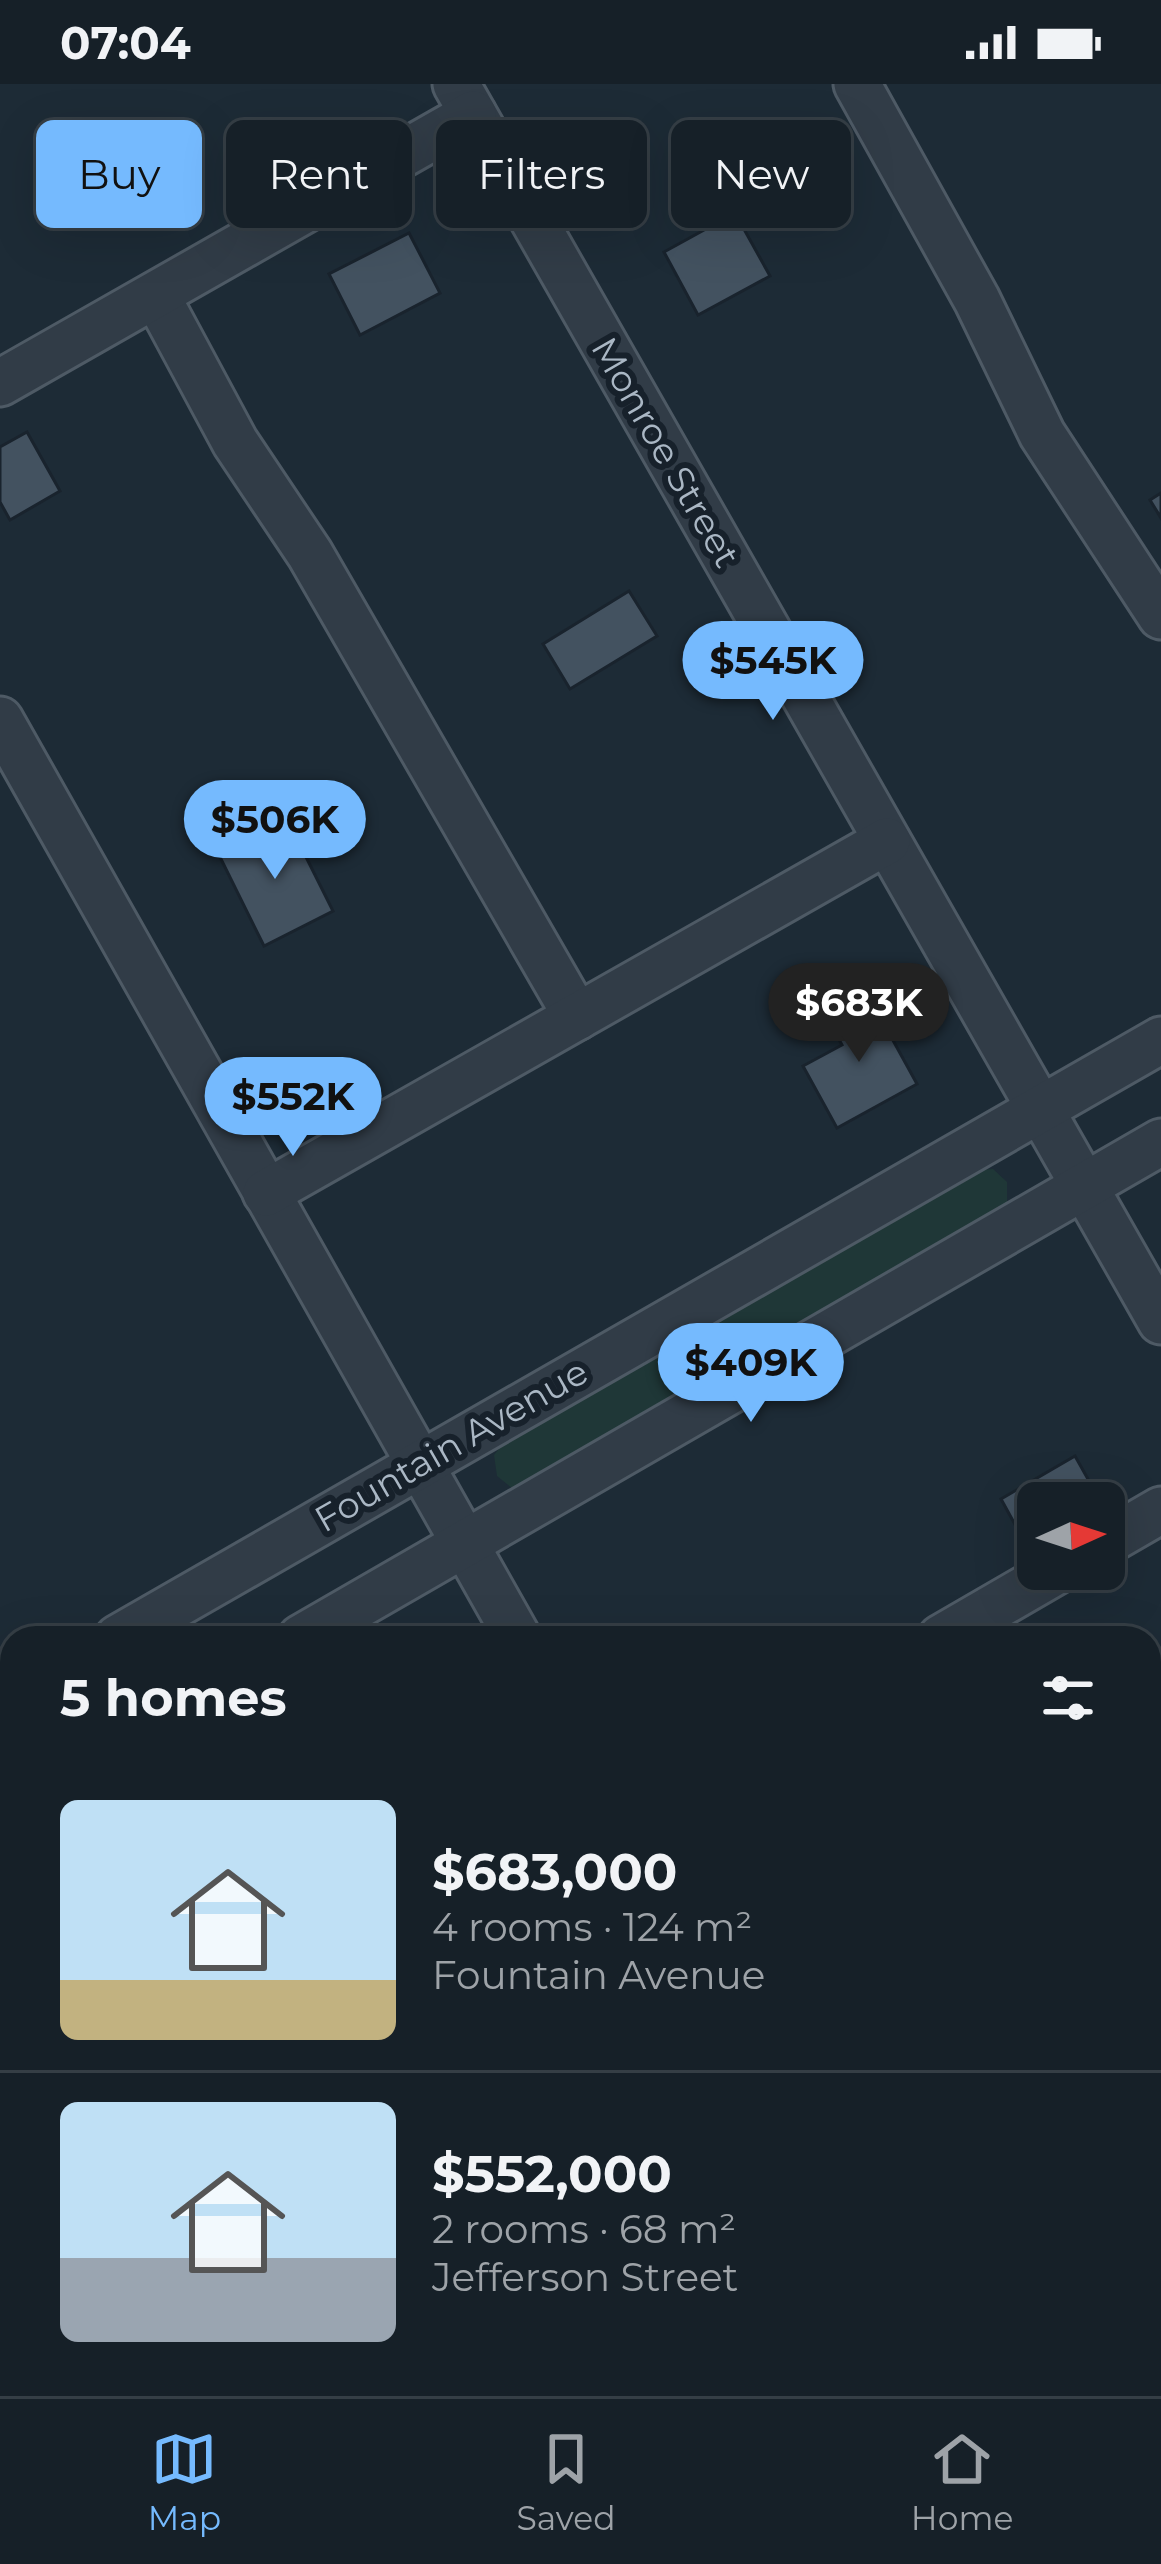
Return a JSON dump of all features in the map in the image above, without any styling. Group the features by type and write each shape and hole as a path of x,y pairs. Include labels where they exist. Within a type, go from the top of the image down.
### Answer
{"street":[{"path":"857,84 977,300 1042,434 1161,616"},
{"path":"0,383 156,295 465,99"},
{"name":"Monroe Street","path":"465,99 1161,1322"},
{"path":"156,295 235,442 310,554 577,1017"},
{"path":"0,720 511,1626"},
{"path":"266,1193 887,841"},
{"name":"Fountain Avenue","path":"138,1626 1161,1040"},
{"path":"376,1620 464,1543 1161,1142"},
{"path":"1125,1531 1161,1510"},
{"path":"962,1626 1024,1590"}],"green space":[{"path":"993,1169 1007,1182 1007,1208 525,1488 513,1489 497,1476 494,1455 505,1441 978,1170"}],"building":[{"path":"708,228 743,228 770,276 698,315 664,252"},
{"path":"409,233 440,293 360,335 329,274"},
{"path":"27,432 60,491 10,520 0,502 0,447"},
{"path":"1161,493 1161,518 1150,500"},
{"path":"629,591 657,636 570,689 543,644"},
{"path":"287,819 333,911 264,946 218,853"},
{"path":"868,995 917,1084 837,1128 803,1066 842,1045 827,1018"},
{"path":"1075,1456 1090,1482 1030,1482"},
{"path":"1017,1490 1017,1528 1001,1499"}]}
